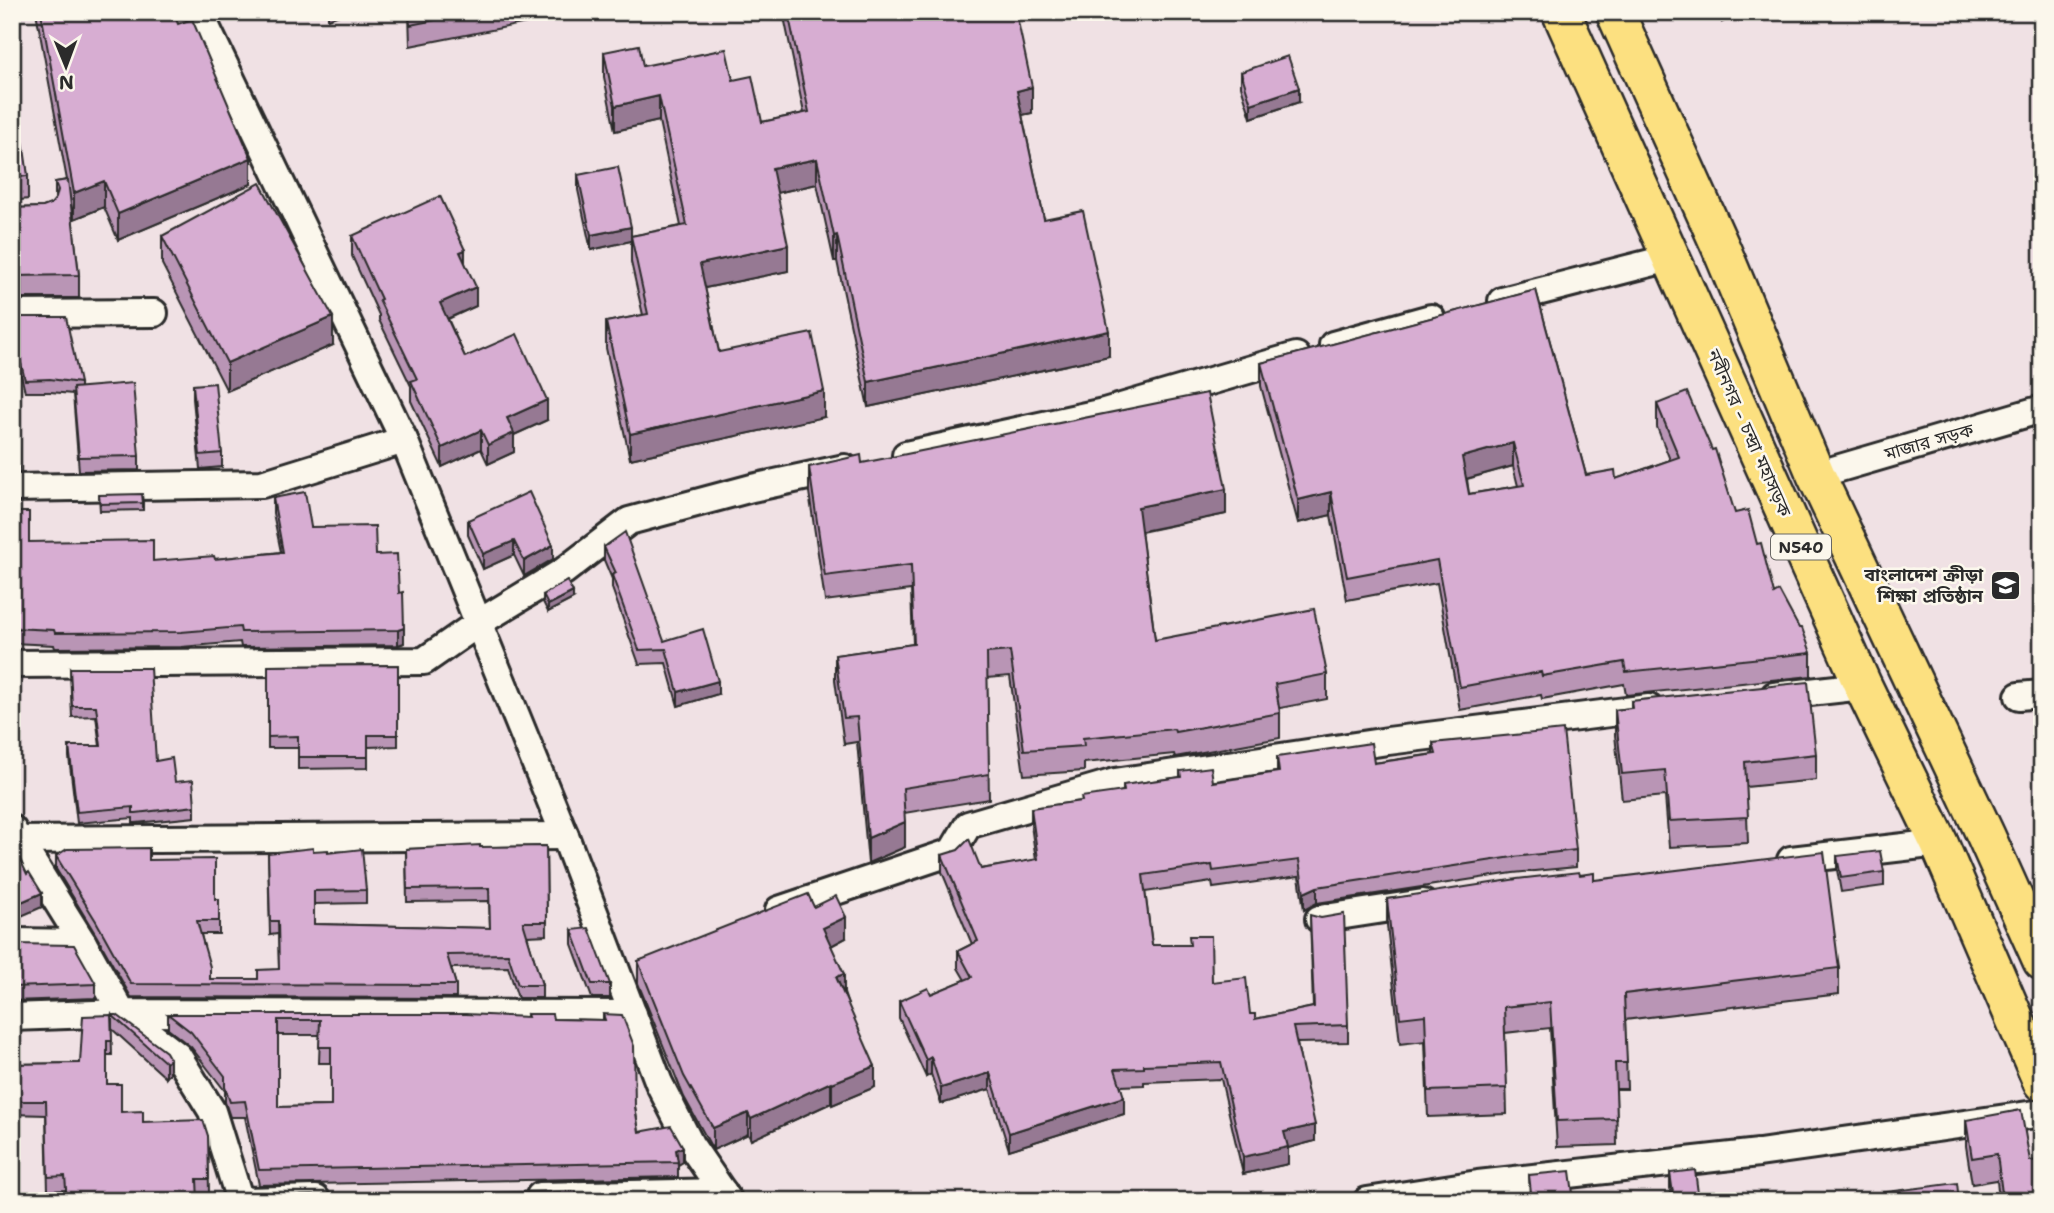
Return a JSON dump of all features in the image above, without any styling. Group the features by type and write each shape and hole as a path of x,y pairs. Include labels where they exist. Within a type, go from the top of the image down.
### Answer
{"highway":[{"name":"নবীনগর - চন্দ্রা মহাসড়ক","path":"1562,12 1863,686 1939,843 2042,1082"},
{"name":"N540","path":"1615,12 1721,248 1816,475 2042,961"}],"street":[{"path":"199,12 404,440 565,836 659,1083 690,1144 726,1197"},
{"path":"12,664 424,661 480,622 564,571 629,521 752,488 1104,412 1366,335 1670,258"},
{"path":"12,314 154,313"},
{"name":"মাজার সড়ক","path":"1816,475 2042,409"},
{"path":"12,488 262,484 404,440"},
{"path":"1756,698 1863,686"},
{"path":"760,917 952,852 968,825 1115,782 1388,741 1675,706"},
{"path":"15,836 565,836"},
{"path":"15,836 83,943 122,1013 178,1056 199,1089 212,1111 241,1201 339,1199"},
{"path":"1772,863 1939,843"},
{"path":"1319,919 1450,899"},
{"path":"12,942 83,943"},
{"path":"617,974 643,963"},
{"path":"12,1017 122,1013 633,1014"},
{"path":"1367,1201 1478,1184 1759,1153 2042,1113"},
{"path":"517,1196 726,1197"}],"building":[{"path":"41,12 173,12 178,24 192,19 251,158 118,214 104,181 74,193"},
{"path":"409,12 475,12 410,25"},
{"path":"788,12 1016,12 1032,87 1017,91 1044,219 1083,211 1109,331 868,382 837,235 834,236 817,159 772,168 788,245 700,264 719,352 812,333 824,391 630,434 606,322 648,314 631,236 687,225 659,96 615,106 604,52 639,45 643,66 726,49 733,80 752,76 762,122 809,112"},
{"path":"1288,56 1299,88 1251,104 1241,72"},
{"path":"15,86 28,176 12,178 12,87"},
{"path":"618,167 631,227 591,235 578,175"},
{"path":"68,180 79,275 12,276 12,208 43,207 51,204 58,190 55,182"},
{"path":"260,183 333,317 227,363 162,236"},
{"path":"440,196 465,250 460,252 476,287 440,303 465,357 517,334 547,400 507,418 514,433 488,445 481,430 442,448 411,381 417,379 352,236"},
{"path":"1536,290 1586,475 1615,470 1616,479 1679,457 1657,404 1687,392 1712,450 1715,449 1735,513 1748,510 1757,544 1761,543 1774,594 1779,591 1799,628 1802,628 1811,653 1626,672 1624,662 1542,676 1541,672 1460,687 1437,560 1347,577 1331,492 1298,500 1261,363","holes":["1513,443 1524,485 1469,494 1462,457"]},
{"path":"12,317 66,317 80,383 50,379 25,380"},
{"path":"133,383 139,456 79,457 73,388"},
{"path":"215,383 222,453 200,455 193,385"},
{"path":"13,386 19,455 12,455"},
{"path":"1207,393 1226,489 1138,507 1155,640 1314,609 1327,674 1275,684 1280,713 1175,732 1174,729 1083,738 1084,746 1024,750 1010,651 987,653 989,774 903,788 905,822 868,838 857,717 844,718 835,655 914,644 911,565 825,576 809,467 861,455 862,463"},
{"path":"305,492 311,527 375,526 376,555 397,554 399,593 403,592 404,628 241,632 240,627 181,632 55,633 54,630 12,628 12,512 29,512 29,542 153,540 153,561 214,556 215,559 283,552 273,498"},
{"path":"529,492 553,545 524,561 514,541 483,554 468,520"},
{"path":"142,494 143,503 100,504 99,495"},
{"path":"625,532 664,641 703,629 718,681 678,692 666,649 639,650 612,575 616,573 604,547"},
{"path":"567,581 573,592 548,605 543,595"},
{"path":"398,665 398,735 368,735 368,757 298,757 298,736 268,737 268,666"},
{"path":"70,668 150,668 156,761 172,758 175,782 193,780 195,806 136,813 133,813 133,807 77,812 69,746 101,746 96,706 72,706"},
{"path":"1808,682 1816,754 1745,762 1748,817 1669,821 1665,770 1622,774 1615,710 1632,708 1631,701"},
{"path":"1563,730 1576,850 1317,887 1304,893 1299,860 1213,871 1212,865 1143,875 1152,945 1190,945 1189,936 1211,936 1212,982 1246,978 1250,1014 1255,1014 1255,1019 1314,1007 1310,915 1321,918 1344,914 1348,1025 1293,1027 1315,1125 1284,1132 1288,1147 1243,1157 1221,1062 1115,1069 1124,1097 1009,1133 990,1073 941,1088 931,1057 926,1060 899,1001 928,988 931,994 972,977 958,951 978,941 942,855 958,850 969,839 981,869 1038,859 1031,808 1082,801 1081,797 1124,791 1123,785 1181,777 1180,771 1211,767 1213,782 1279,772 1277,757 1371,743 1374,763 1436,754 1433,743"},
{"path":"480,845 546,846 547,922 523,922 542,985 518,985 508,954 447,955 456,985 131,984 56,856 67,849 149,848 149,860 215,859 215,899 219,899 219,921 197,921 210,967 210,979 258,979 258,970 279,969 278,921 270,921 268,853 313,848 313,851 328,850 328,853 362,849 366,890 314,891 314,924 490,928 489,888 407,889 406,849"},
{"path":"15,849 27,874 29,872 42,893 12,906 12,850"},
{"path":"1880,851 1884,872 1841,878 1837,856"},
{"path":"1824,852 1839,968 1624,994 1627,1063 1615,1063 1617,1119 1557,1121 1550,1002 1504,1007 1507,1088 1428,1091 1425,1015 1400,1018 1387,899 1579,872 1580,875 1594,873 1594,880"},
{"path":"808,894 814,907 836,896 846,917 823,928 844,974 836,977 875,1066 831,1082 751,1119 748,1113 713,1128 684,1076 638,961"},
{"path":"589,928 610,984 592,984 572,930"},
{"path":"12,944 74,945 96,984 12,987"},
{"path":"168,1014 466,1014 528,1017 527,1014 552,1014 553,1019 605,1020 603,1014 622,1015 634,1046 635,1107 639,1132 671,1126 683,1147 676,1150 678,1162 259,1170 245,1101 230,1102 225,1076 191,1032","holes":["278,1020 320,1020 319,1047 331,1047 331,1106 278,1107"]},
{"path":"111,1015 112,1041 107,1041 107,1084 121,1084 121,1112 143,1111 143,1122 203,1120 208,1136 209,1179 197,1179 198,1201 67,1201 65,1176 48,1177 46,1101 12,1101 12,1064 80,1063 83,1016"},
{"path":"112,1015 117,1015 166,1052 170,1059 166,1063"},
{"path":"2021,1110 2030,1161 2042,1160 2042,1197 2039,1197 2039,1201 2003,1201 1997,1154 1972,1158 1966,1120"},
{"path":"1695,1170 1699,1201 1674,1201 1670,1173"},
{"path":"1570,1171 1574,1201 1532,1201 1529,1175"},
{"path":"1957,1183 1959,1201 1816,1201"},
{"path":"576,1191 577,1201 280,1201 280,1196"}],"place":[{"name":"বাংলাদেশ ক্রীড়া শিক্ষা প্রতিষ্ঠান","path":"2006,585"}]}
